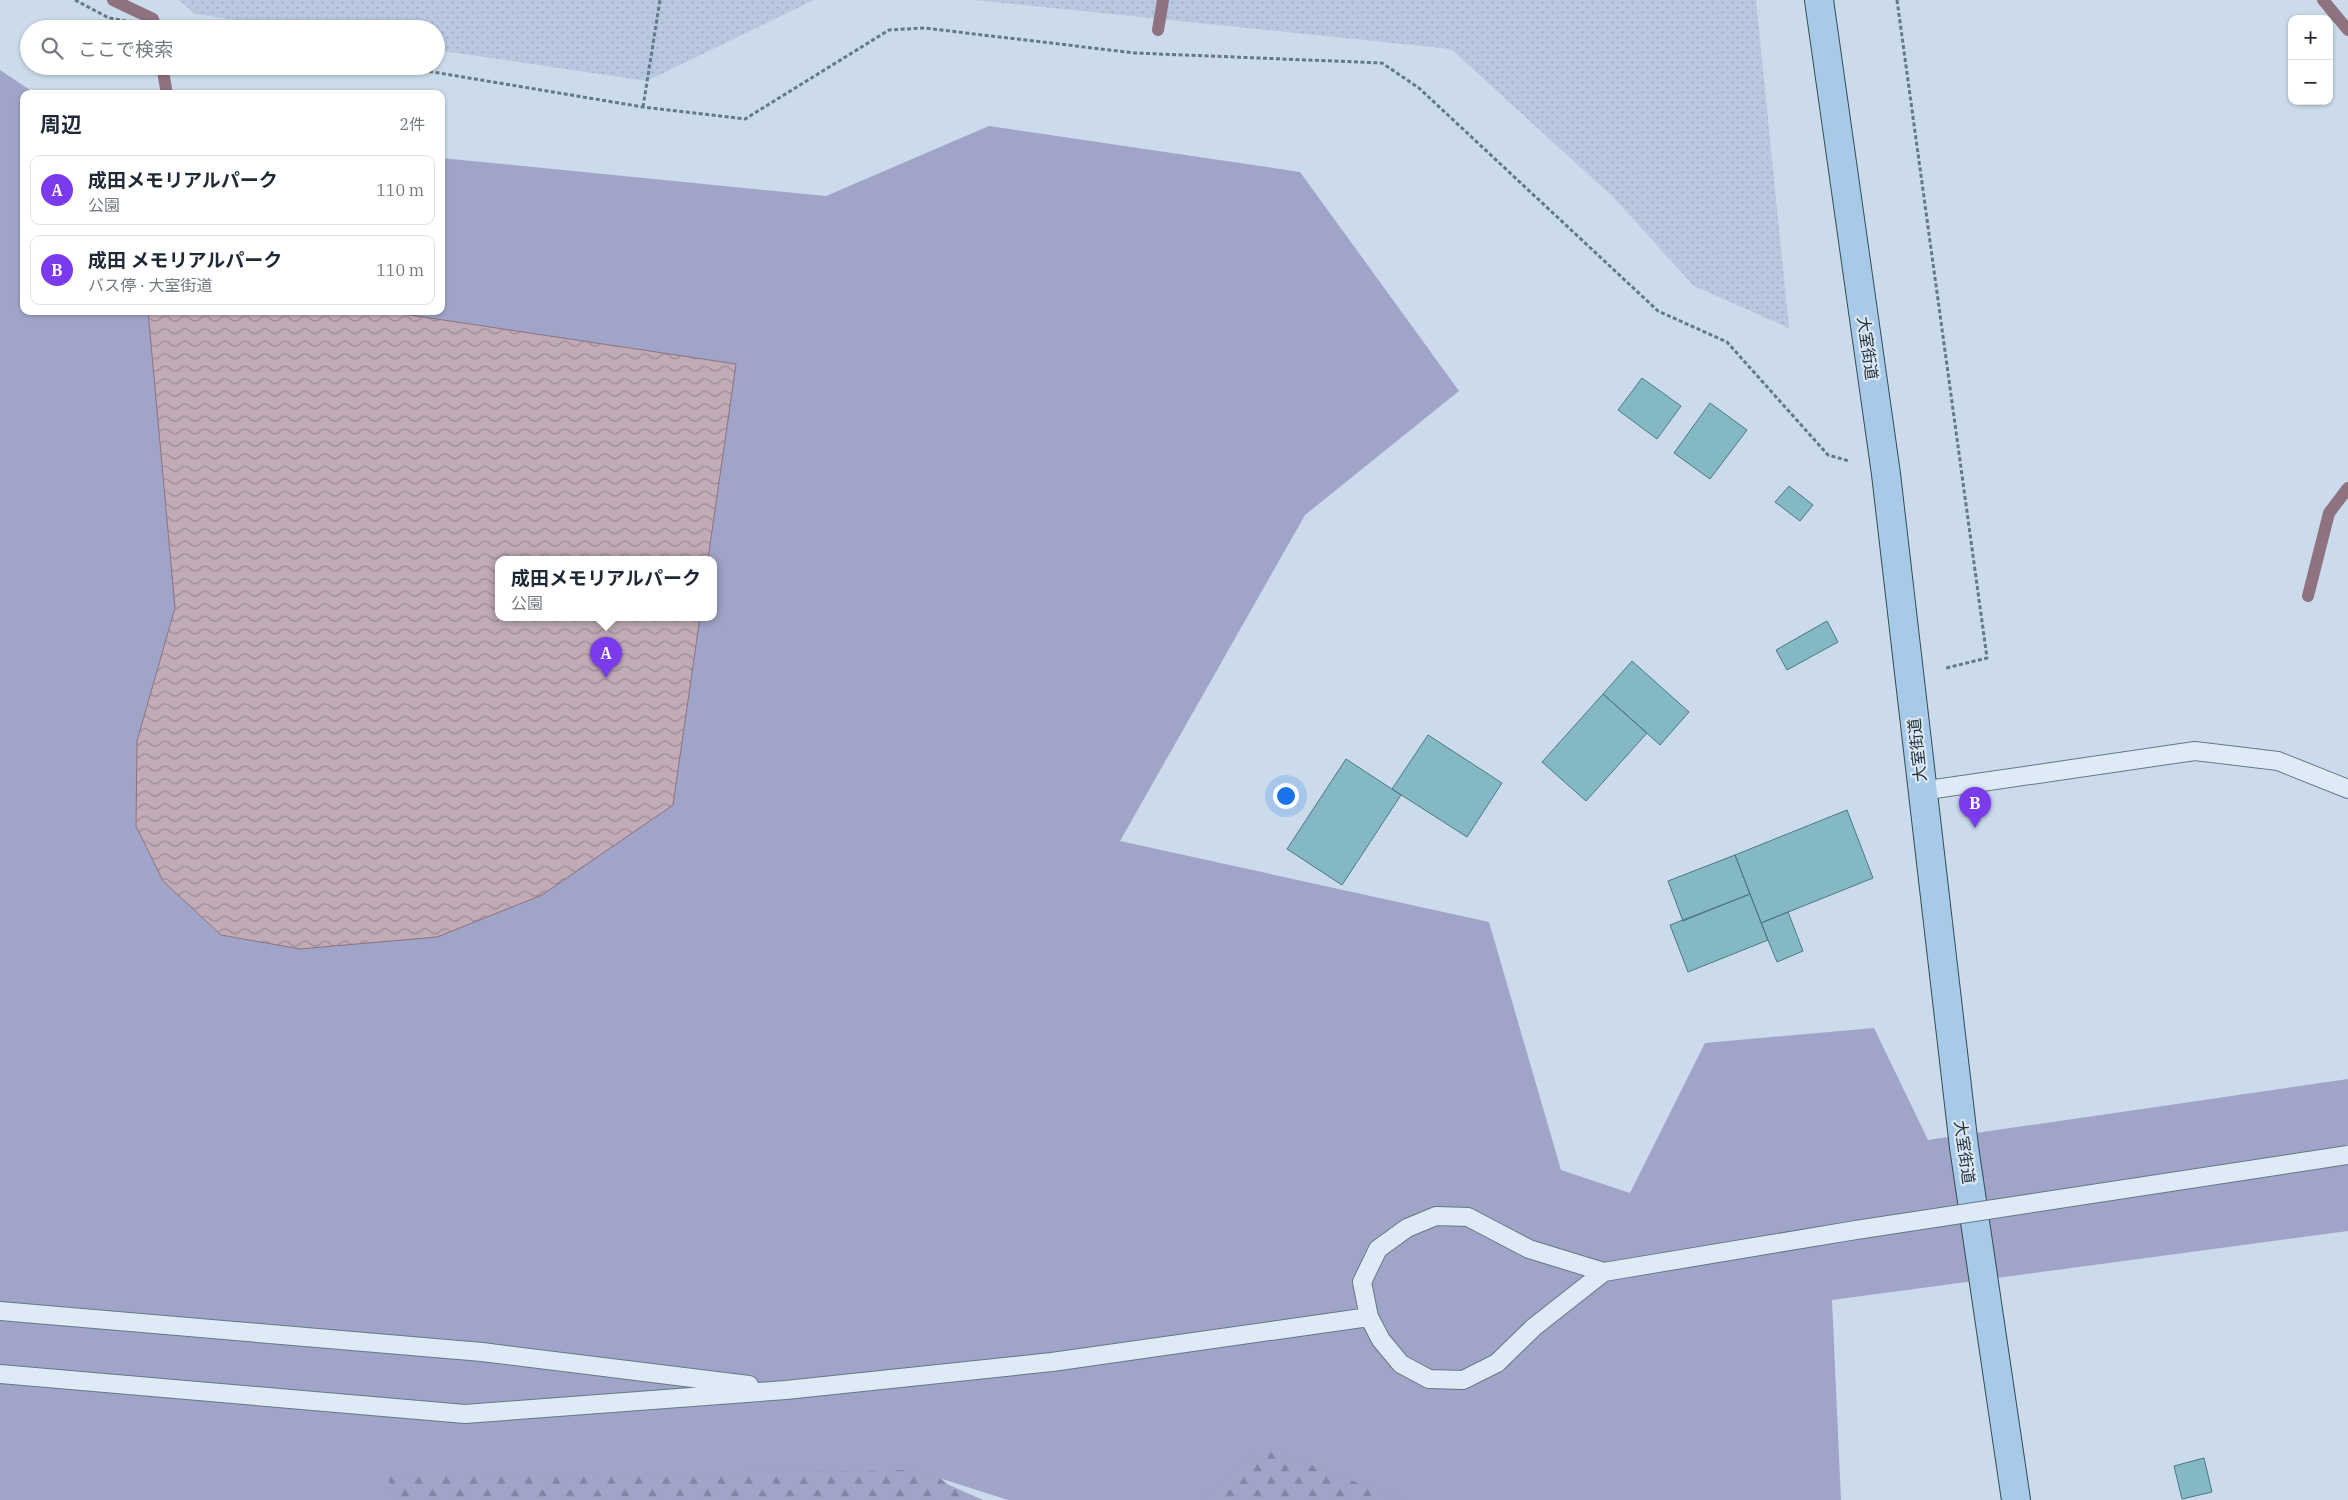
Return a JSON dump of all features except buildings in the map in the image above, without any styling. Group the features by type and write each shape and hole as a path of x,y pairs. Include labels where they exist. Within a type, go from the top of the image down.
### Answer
{"main road":[{"name":"大室街道","path":"1819,0 1886,474 1964,1147 2016,1500"}],"lane":[{"path":"1922,791 2195,751 2278,761 2348,789"},
{"path":"1604,1272 1534,1327 1497,1362 1463,1380 1430,1379 1401,1364 1381,1340 1369,1317 1362,1282 1378,1248 1407,1228 1436,1216 1468,1217 1529,1248 1604,1272 1856,1230 2348,1155"},
{"path":"0,1311 482,1352 786,1390"},
{"path":"0,1374 465,1414 786,1390 1052,1362 1369,1317"}],"path":[{"path":"74,0 109,18 120,20"},
{"path":"643,107 660,0"},
{"path":"1898,0 1987,658 1909,677"},
{"path":"445,74 643,107 745,119 889,30 924,28 1135,54 1382,63 1419,88 1658,311 1728,342 1828,455 1886,474"}],"shaded area":[{"path":"179,0 814,0 647,81 445,51 445,20 235,20 195,14"},
{"path":"975,0 1756,0 1789,328 1694,286 1614,198 1451,49"}],"green space":[{"path":"0,70 30,90 20,90 20,315 445,315 445,158 826,196 989,126 1300,172 1459,391 1305,515 1120,841 1489,922 1561,1170 1630,1193 1705,1043 1874,1028 1928,1140 2348,1079 2348,1231 1832,1300 1841,1500 1403,1500 1261,1446 1201,1500 1008,1500 914,1470 387,1476 396,1500 0,1500"},
{"path":"100,1421 896,1439 947,1484 983,1500 95,1500"},
{"path":"1208,1436 1543,1500 1103,1500"}],"water":[{"path":"148,315 410,315 736,364 708,556 495,556 495,621 699,621 673,805 542,895 437,937 300,949 221,935 163,881 136,826 137,741 175,608"}],"waterway":[{"path":"113,0 153,20"},
{"path":"1158,30 1163,0"},
{"path":"2323,0 2348,30"},
{"path":"164,75 166,90"},
{"path":"2308,596 2329,513 2348,488"}],"place":[{"name":"成田メモリアルパーク","path":"606,678"},
{"name":"成田 メモリアルパーク","path":"1975,828"}]}
